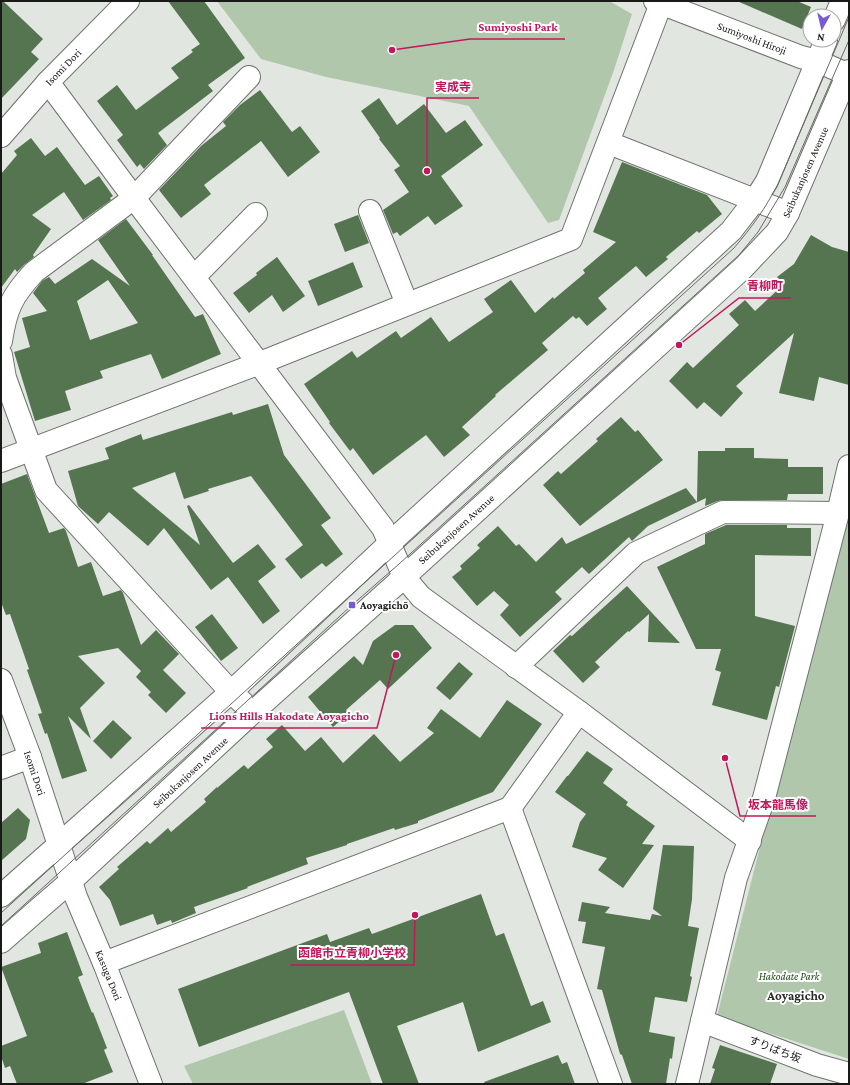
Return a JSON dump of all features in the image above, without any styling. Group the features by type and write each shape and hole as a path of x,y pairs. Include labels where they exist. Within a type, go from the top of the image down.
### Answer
{"street":[{"name":"Isomi Dori","path":"1,136 48,82 128,1"},
{"path":"1,461 260,363 571,239 609,143 659,2"},
{"name":"Sumiyoshi Hiroji","path":"659,2 801,57 817,61 848,73"},
{"path":"1,896 231,692 390,543 731,231 755,200 767,181 823,48"},
{"name":"Seibukanjosen Avenue","path":"1,942 42,906 69,874 252,713 743,268 777,232 788,213 848,73"},
{"path":"1,341 4,322 13,298 30,276 134,198 249,76"},
{"path":"48,82 383,528 404,576 421,597 579,712 750,841"},
{"path":"609,143 788,213"},
{"path":"370,211 407,304"},
{"path":"194,277 256,214"},
{"path":"1,356 5,378 30,450 46,490 252,713"},
{"path":"687,1084 736,878 764,798 849,466"},
{"path":"516,667 636,553 723,512 838,513"},
{"name":"Isomi Dori","path":"1,680 30,757 69,874"},
{"path":"104,963 510,808 579,712"},
{"path":"1,768 30,757"},
{"path":"510,808 611,1084"},
{"name":"Kasuga Dori","path":"69,874 76,897 104,963 151,1084"},
{"name":"すりばち坂","path":"702,1021 817,1065 849,1074"}],"green space":[{"path":"217,1 609,1 632,14 614,70 559,220 548,223 469,106 326,77 261,59"},
{"name":"Hakodate Park","path":"849,497 849,1059 717,1016"},
{"path":"344,1010 372,1084 193,1084 184,1066"}],"building":[{"path":"1,1 3,1 43,39 31,52 39,59 1,99"},
{"path":"168,1 204,1 245,58 208,85 213,91 158,133 167,145 144,169 140,164 137,167 117,140 123,135 97,101 117,85 136,110 179,78 171,68 193,52 191,50 200,44"},
{"path":"737,1 797,1 811,7 802,8 802,29"},
{"path":"260,90 292,132 300,126 320,152 288,177 261,141 204,185 211,194 181,218 159,190 201,146 226,126 223,122 240,105"},
{"path":"379,98 397,125 424,104 446,133 465,120 483,145 441,176 463,206 435,225 428,216 400,236 397,232 393,234 383,210 409,192 394,170 400,166 379,139 380,138 361,111"},
{"path":"31,138 45,156 57,147 85,185 99,176 113,196 110,198 111,200 83,220 64,192 32,215 51,229 33,255 34,257 17,272 15,269 1,288 1,174 17,155 14,151"},
{"path":"622,162 707,195 722,214 699,233 697,231 666,257 668,259 646,277 636,266 598,298 607,309 587,326 579,317 576,319 573,316 542,343 548,350 495,395 496,396 462,427 470,435 444,457 426,435 373,475 353,448 350,451 329,423 330,422 304,384 352,351 357,358 396,331 401,338 431,317 449,342 493,312 484,299 511,280 535,313 553,297 554,299 585,273 583,270 616,242 593,232"},
{"path":"358,215 369,243 345,252 334,224"},
{"path":"126,219 153,255 195,317 203,314 221,354 162,379 151,354 100,371 103,378 65,391 71,410 35,421 14,352 30,347 22,318 47,311 33,293 42,281 49,277 55,284 92,259 130,286 98,240","holes":["108,280 138,323 90,340 77,301"]},
{"path":"811,235 832,247 849,252 849,385 819,377 814,401 779,393 794,333 736,386 743,393 721,417 704,402 697,409 669,381 687,362 693,368 739,325 729,314 745,300 755,311 783,285 777,277 794,264"},
{"path":"277,257 305,296 283,312 272,295 249,313 233,293 257,275 256,273"},
{"path":"353,262 363,287 318,306 308,281"},
{"path":"268,404 284,455 331,518 321,525 343,554 326,567 322,563 301,579 285,559 303,545 251,476 208,489 209,491 184,499 175,472 132,488 200,545 187,506 189,505 233,563 258,544 276,567 258,581 280,611 263,624 228,577 211,590 164,528 148,546 109,512 98,524 78,506 68,471 109,459 105,448 141,434 143,440 232,412 233,415"},
{"path":"621,417 635,432 638,430 663,460 580,526 543,485 558,471 561,474 598,441 596,439"},
{"path":"725,448 754,448 754,458 788,459 788,467 823,467 823,494 788,494 787,500 723,500 705,506 706,498 648,526 632,541 629,537 589,574 582,567 555,592 562,599 520,637 500,615 509,605 494,591 477,606 452,577 462,569 460,566 480,548 477,545 498,526 516,546 519,544 536,562 562,537 566,544 686,488 697,502 698,451 725,451"},
{"path":"27,474 49,533 64,528 78,567 91,562 103,596 121,590 141,645 156,630 179,654 163,670 186,693 166,713 148,695 151,692 136,677 141,671 118,648 78,656 105,683 80,708 91,739 68,716 87,771 62,779 47,733 45,734 38,714 42,713 27,670 29,669 10,614 6,615 1,602 1,484"},
{"path":"726,525 787,525 787,528 811,528 811,556 755,555 755,616 795,626 779,687 776,686 767,720 712,705 721,672 715,670 721,649 696,649 657,567 705,544 705,534"},
{"path":"627,586 680,643 648,642 649,614 629,632 628,631 595,662 600,667 583,683 553,651 570,635 572,636"},
{"path":"212,614 238,648 221,661 195,627"},
{"path":"395,625 413,625 432,648 388,689 380,680 346,710 349,713 333,727 308,697 354,656 363,665 373,641"},
{"path":"459,662 473,674 450,700 436,688"},
{"path":"507,700 542,724 493,792 418,821 418,823 395,830 394,828 306,858 308,864 247,887 248,888 194,907 196,913 172,923 171,920 157,925 153,914 120,926 110,900 99,887 119,869 117,867 147,841 150,844 168,828 171,832 206,802 204,799 217,787 244,765 248,769 273,747 266,739 282,725 305,751 321,737 343,763 374,734 400,762 434,733 427,728 441,709 480,738"},
{"path":"113,720 132,738 111,759 93,741"},
{"path":"587,751 613,769 603,783 628,802 626,805 655,826 642,844 654,845 623,888 598,870 607,858 572,847 580,822 586,814 555,792"},
{"path":"18,808 30,820 26,839 1,861 1,823"},
{"path":"663,845 694,846 692,899 688,926 699,928 690,976 692,977 687,1002 655,997 649,1032 675,1037 666,1084 632,1084 622,1055 620,1054 602,990 597,989 605,947 582,943 586,922 578,921 582,902 610,907 605,913 650,920 652,914 662,916 653,909"},
{"path":"481,894 496,936 504,933 531,1006 543,1001 551,1022 478,1052 463,1002 397,1026 419,1084 383,1084 349,992 199,1047 178,989 327,934 330,942 369,928 372,934"},
{"path":"67,932 83,975 78,977 107,1048 104,1050 113,1072 82,1084 17,1084 10,1066 5,1068 1,1056 1,1046 27,1036 1,967 41,953 38,943"},
{"path":"720,1045 777,1064 770,1084 710,1084 715,1069 712,1068"},
{"path":"558,1055 562,1064 567,1062 575,1084 485,1084 484,1082"}],"tram line":[{"path":"1,913 734,248 758,218 778,184 849,17"},
{"path":"1,926 352,605 739,255 758,232 785,187 849,40"}],"place":[{"name":"Sumiyoshi Park","path":"392,50"},
{"name":"実成寺","path":"427,171"},
{"name":"青柳町","path":"679,345"},
{"name":"Aoyagichō","path":"352,605"},
{"name":"Lions Hills Hakodate Aoyagicho","path":"396,655"},
{"name":"坂本龍馬像","path":"725,758"},
{"name":"函館市立青柳小学校","path":"415,915"}],"district":[{"name":"Aoyagicho","path":"796,995"}]}
